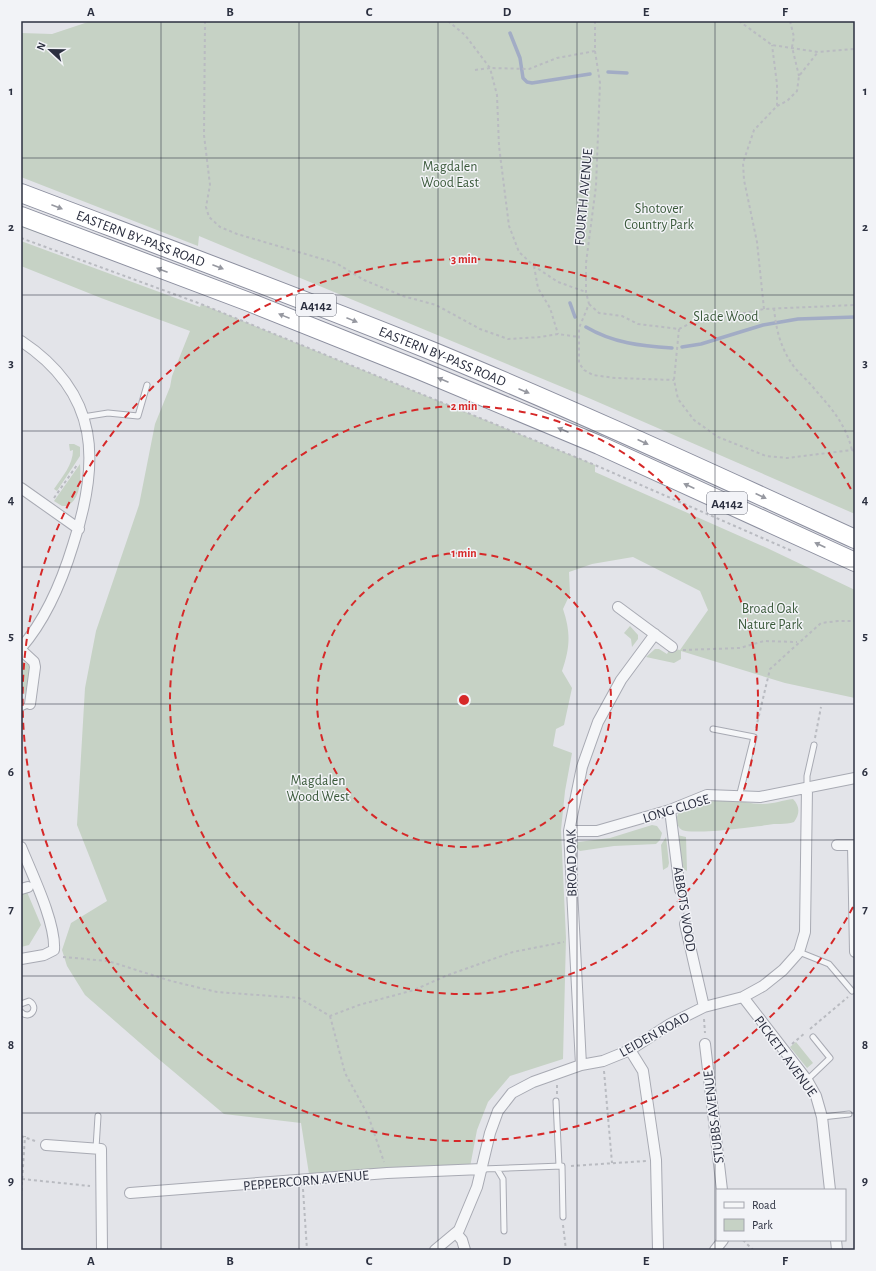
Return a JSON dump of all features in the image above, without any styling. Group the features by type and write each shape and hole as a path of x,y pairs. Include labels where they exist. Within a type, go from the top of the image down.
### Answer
{"highway":[{"name":"EASTERN BY-PASS ROAD","path":"21,193 257,282 432,352 607,426 855,539"},
{"name":"EASTERN BY-PASS ROAD","path":"21,216 249,302 434,376 599,445 855,562"}],"street":[{"path":"21,341 40,355 59,374 74,397 83,417 89,448 89,487 68,562 49,606 21,649 34,662 35,667 25,706"},
{"path":"21,488 78,529"},
{"path":"618,606 672,647"},
{"name":"BROAD OAK","path":"581,1065 573,940 569,831 582,766 598,722 621,680 655,634"},
{"name":"LONG CLOSE","path":"569,831 597,831 670,810 707,795 760,797 855,778"},
{"name":"LEIDEN ROAD","path":"435,1250 456,1233 469,1209 482,1169 490,1133 498,1111 512,1093 533,1082 581,1065 604,1061 630,1050 670,1024 704,1007 742,996 763,986 783,970 799,952 805,932 807,788"},
{"name":"ABBOTS WOOD","path":"670,810 680,890"},
{"path":"837,845 854,845 855,952"},
{"path":"21,848 51,926 55,941 54,950 44,955 21,959"},
{"name":"ABBOTS WOOD","path":"685,924 704,1007"},
{"name":"PICKETT AVENUE","path":"742,996 807,1080 816,1096 822,1117 830,1189"},
{"name":"STUBBS AVENUE","path":"705,1044 722,1189"},
{"path":"630,1050 642,1071 656,1160 658,1250"},
{"path":"46,1146 101,1148 102,1250"},
{"name":"PEPPERCORN AVENUE","path":"130,1193 387,1174 482,1169"},
{"path":"456,1233 462,1240 465,1250"},
{"path":"715,1250 722,1241"}],"lane":[{"path":"83,417 108,413 138,416 147,385"},
{"path":"713,729 754,737 739,797"},
{"path":"807,788 807,776 814,745"},
{"path":"799,952 829,964 852,991"},
{"path":"21,1004 29,1001 33,1004 34,1008 33,1012 29,1015 21,1012"},
{"path":"807,1080 830,1058 813,1037"},
{"path":"556,1101 563,1217"},
{"path":"822,1117 849,1114"},
{"path":"96,1148 98,1116"},
{"path":"482,1169 560,1166"},
{"path":"497,1169 503,1179 504,1231"}],"path":[{"path":"205,21 204,135 210,185 206,207 209,217 220,226 237,234 336,263 364,280 404,296 436,305 480,329 508,339 541,337 558,334 579,337"},
{"path":"448,21 465,35 490,68 497,95 499,146 509,226 520,252 534,266 558,282 586,292"},
{"name":"FOURTH AVENUE","path":"589,304 586,292 586,263 596,186 600,83 595,51 595,21"},
{"path":"739,21 772,45 818,52 855,49"},
{"path":"764,309 757,242 744,180 743,163 754,130 777,106 787,101 797,90 799,76 792,48 794,37 790,21"},
{"path":"772,45 777,84 777,106"},
{"path":"474,70 490,68 529,69 557,58 595,51"},
{"path":"799,76 818,52"},
{"path":"21,238 201,304 595,465 797,553"},
{"path":"534,266 538,288 550,308 558,334"},
{"path":"674,380 615,378 593,375 584,370 579,363 579,328 589,304 599,313 622,316 638,324 679,329 689,324 764,309 855,305"},
{"path":"774,308 776,329 783,348 795,368 812,385 828,407 839,418 848,436 852,450"},
{"path":"679,329 674,380 678,399 694,420 718,437 766,456 787,458 852,450 855,451"},
{"path":"48,507 89,448"},
{"path":"754,737 770,669 798,642 821,623 855,621"},
{"path":"672,647 680,650 740,648 764,641 798,642"},
{"path":"814,745 821,707"},
{"name":"ABBOTS WOOD","path":"680,890 685,924"},
{"path":"330,1016 359,1005 414,990 448,975 513,952 573,940"},
{"path":"54,950 64,958 108,961 171,981 217,992 299,998 330,1016 345,1073 368,1115 387,1174"},
{"path":"784,1050 851,995 852,991"},
{"path":"704,1007 705,1044"},
{"path":"604,1061 612,1163"},
{"path":"556,1101 558,1074"},
{"path":"21,1136 25,1136 46,1146"},
{"path":"21,1197 25,1136"},
{"path":"560,1166 656,1160"},
{"path":"22,1179 74,1183 101,1188"},
{"path":"302,1181 307,1250"},
{"path":"563,1217 566,1250"},
{"path":"744,1241 753,1250"}],"green space":[{"name":"Shotover Country Park","path":"91,21 855,21 855,514 591,399 199,236 198,246 21,177 21,33 52,34"},
{"path":"21,223 115,261 21,227"},
{"name":"Magdalen Wood West","path":"21,241 200,307 201,304 595,465 595,472 767,548 855,590 855,698 785,683 681,651 681,659 674,663 646,657 655,649 659,649 667,654 670,648 680,650 708,610 700,591 633,557 592,564 569,572 570,594 563,609 568,633 568,648 562,671 572,688 564,725 556,729 553,746 572,753 565,791 561,830 566,938 563,1059 510,1076 488,1102 477,1130 470,1167 309,1174 301,1123 224,1114 85,995 67,966 62,950 71,923 107,901 77,825 85,688 96,631 139,505 155,424 190,331 21,266"},
{"path":"69,444 74,444 80,447 80,456 57,491 54,489 66,471 73,455 73,450 70,451"},
{"path":"80,464 78,494 72,503 67,506 62,506 54,501"},
{"path":"630,626 638,635 638,639 632,647 631,639 624,633"},
{"path":"21,661 31,666 25,695 21,685"},
{"path":"793,799 797,804 798,813 794,822 791,823 698,832 682,830 677,823 678,814 683,809 699,803 738,801 763,804"},
{"path":"652,825 657,826 662,833 660,840 656,844 614,846 580,851 576,848 578,842 610,838"},
{"path":"677,835 686,837 687,871 681,868"},
{"path":"666,837 669,863 668,867 663,870 661,845"},
{"path":"27,892 41,925 29,945 21,947 21,893"},
{"path":"796,1042 813,1063 807,1068 790,1047"}],"waterway":[{"path":"510,33 520,58 523,78 527,82 532,83 590,74"},
{"path":"608,72 627,73"},
{"path":"570,303 575,317"},
{"path":"682,347 701,344 763,325 798,319 855,317"},
{"path":"586,327 606,337 628,343 672,348"}],"park label":[{"name":"Magdalen Wood East","path":"450,174"},
{"name":"Slade Wood","path":"726,316"},
{"name":"Broad Oak Nature Park","path":"770,616"}]}
